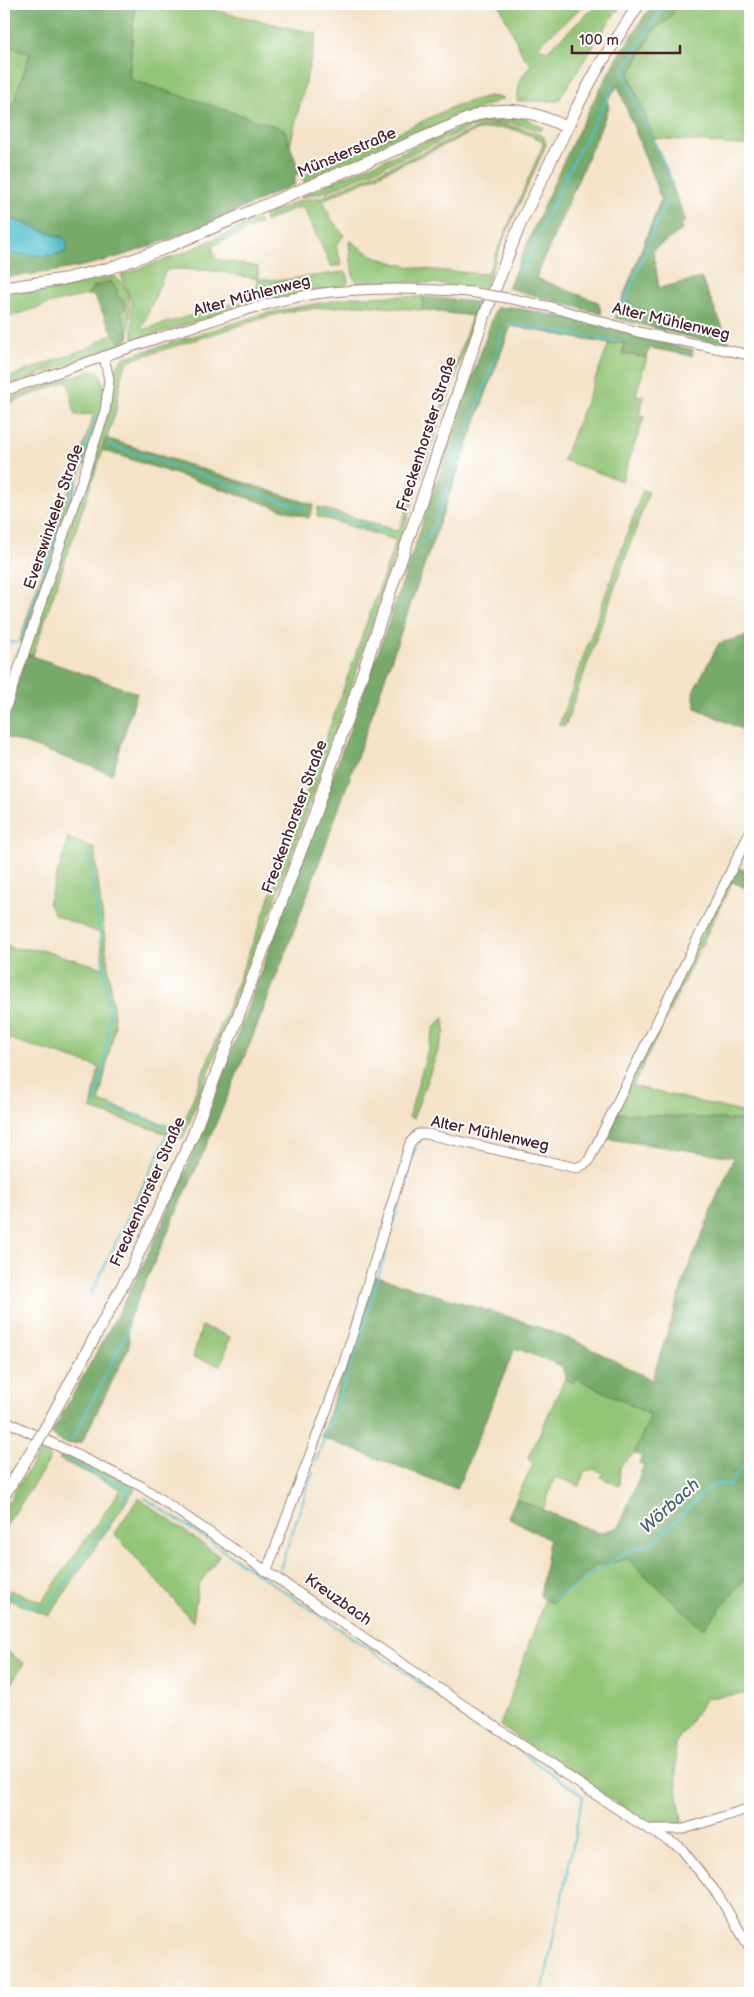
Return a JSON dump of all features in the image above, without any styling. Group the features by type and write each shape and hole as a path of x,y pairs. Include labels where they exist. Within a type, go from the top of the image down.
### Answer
{"main road":[{"path":"566,127 599,66 639,4"},
{"name":"Münsterstraße","path":"4,288 64,279 110,268 165,248 481,113 495,110 523,110 566,127"},
{"name":"Freckenhorster Straße","path":"4,1494 46,1427 131,1270 193,1135 314,816 488,305 521,222 566,127"}],"street":[{"name":"Alter Mühlenweg","path":"4,392 104,356 238,313 314,295 382,289 470,292 513,299 551,307 654,336 750,356"},
{"name":"Everswinkeler Straße","path":"4,713 105,411 109,380 104,356"},
{"name":"Alter Mühlenweg","path":"267,1570 343,1366 410,1143 418,1134 427,1134 577,1168 588,1162 750,832"},
{"name":"Kreuzbach","path":"4,1420 141,1486 643,1826 680,1847 718,1895 750,1948"},
{"name":"Kreuzbach","path":"643,1826 658,1831 684,1829 750,1808"},
{"path":"680,1847 679,1838 684,1829"}],"green space":[{"path":"4,4 135,4 129,79 284,129 300,173 295,175 295,184 191,231 149,247 97,263 35,274 4,277 4,254 61,255 61,237 4,216 4,133 30,53 4,45"},
{"path":"135,4 187,4 317,34 290,145 284,129 129,79"},
{"path":"499,4 585,4 538,46 547,51 598,4 624,4 614,14 558,101 517,101 520,80 531,64 523,56"},
{"path":"653,4 679,4 668,20 653,30 629,75 686,221 681,224 682,230 653,250 659,288 701,278 730,343 729,347 615,318 661,199 618,86 607,100 609,108 536,278 598,302 602,314 508,288 556,178 591,106 610,71"},
{"path":"679,4 732,4 737,12 750,5 750,146 654,138 629,75 654,30 668,20"},
{"path":"4,45 30,53 4,133"},
{"path":"489,96 504,98 305,183 300,173 309,174 457,105"},
{"path":"498,115 525,118 543,128 540,131 507,123 490,123 472,127 328,191 300,198 315,189 478,120"},
{"path":"497,124 521,128 538,134 544,137 546,145 502,243 485,288 416,282 359,284 353,277 349,243 350,240 379,258 396,263 432,270 485,274 489,270 543,145 542,141 525,133 502,128 475,131 323,200 331,219 344,235 336,246 342,266 331,266 303,207 293,209 265,222 263,216 298,201 322,197 477,128"},
{"path":"258,219 260,224 212,246 216,259 258,267 258,278 261,279 283,280 343,272 347,273 348,283 343,287 316,291 237,310 133,341 132,302 121,275 181,254","holes":["166,270 215,271 258,279 252,298 141,330"]},
{"path":"114,276 125,289 130,306 128,341 121,346 4,387 4,379 88,348 113,333 121,343 123,322 120,310 94,286 87,295 51,303 4,319 4,292 31,291 35,294"},
{"path":"111,281 118,291 116,294 125,302 126,309 121,311 128,336 121,343 113,333 94,296 87,295 94,286"},
{"path":"353,297 423,297 422,310 358,305 297,310 270,316 128,361 122,372 115,414 33,655 27,654 110,408 116,368 123,358 266,313"},
{"path":"423,297 477,302 472,316 422,310"},
{"path":"477,302 480,302 347,699 278,892 183,1139 91,1109 99,1067 4,1037 4,940 11,948 41,950 104,968 100,933 55,915 48,903 66,847 67,838 94,847 115,1025 99,1101 181,1130 267,905 396,540 317,516 318,507 399,531"},
{"path":"511,307 578,320 693,350 692,356 650,348 646,357 623,353 624,343 609,344 511,326 448,497 296,926 214,1128 128,1321 129,1347 82,1442 69,1444 62,1442 51,1434 126,1299 162,1225 200,1137 382,642 496,308"},
{"path":"624,342 622,354 647,358 636,395 644,396 639,415 644,417 622,481 563,460 609,344"},
{"path":"92,370 100,373 105,390 101,412 23,643 19,642 94,414 75,415 68,381 4,405 4,400"},
{"path":"106,438 314,505 309,518 102,450"},
{"path":"643,490 649,492 565,726 559,725"},
{"path":"747,636 750,637 750,733 696,708 693,692 719,643"},
{"path":"27,654 137,693 112,774 4,736 4,722"},
{"path":"735,866 750,873 750,890 728,880"},
{"path":"728,880 732,882 633,1086 750,1114 750,1121 615,1113"},
{"path":"444,1017 445,1031 413,1119 409,1117 434,1028"},
{"path":"615,1113 750,1121 750,1573 703,1629 628,1559 596,1566 552,1603 540,1596 549,1540 508,1517 516,1499 599,1533 619,1527 644,1465 639,1463 642,1456 634,1453 651,1415 576,1378 573,1383 565,1378 562,1366 515,1348 457,1489 321,1437 374,1276 522,1321 576,1341 652,1380 687,1271 734,1157 602,1138"},
{"path":"202,1326 230,1337 221,1366 193,1357"},
{"path":"576,1377 651,1415 634,1453 620,1467 619,1486 601,1477 604,1473 594,1469 584,1471 580,1486 555,1477 543,1510 516,1499 533,1464 528,1459 565,1378 573,1383"},
{"path":"42,1448 51,1458 4,1529 4,1509"},
{"path":"67,1454 136,1487 49,1616 7,1599 10,1590 42,1602 121,1489 59,1459"},
{"path":"139,1498 219,1556 198,1586 193,1622 114,1533"},
{"path":"628,1559 703,1629 750,1573 750,1693 706,1698 675,1744 677,1789 683,1826 646,1822 500,1726 545,1599 552,1602 596,1566"},
{"path":"4,1650 24,1663 4,1694"}],"water":[{"path":"4,216 67,240 66,252 48,256 4,254"}],"waterway":[{"path":"665,4 623,71 673,183 672,185"},
{"path":"517,277 524,267 569,170 613,87"},
{"path":"621,311 666,200"},
{"path":"509,324 619,342"},
{"path":"422,542 427,539 432,531 497,353 502,332"},
{"path":"90,439 98,413"},
{"path":"63,521 90,439"},
{"path":"109,445 305,509"},
{"path":"322,513 388,533"},
{"path":"21,643 59,529"},
{"path":"4,641 17,643"},
{"path":"4,693 19,650"},
{"path":"743,858 750,844"},
{"path":"89,851 101,944"},
{"path":"97,1104 95,1102 104,1066 110,1020 102,955"},
{"path":"91,1294 170,1130 169,1127 111,1109"},
{"path":"394,1221 416,1147"},
{"path":"316,1461 358,1346 392,1230"},
{"path":"71,1442 128,1331 127,1324"},
{"path":"65,1458 85,1470 131,1490 129,1490 123,1502"},
{"name":"Wörbach","path":"552,1600 627,1552 654,1542 712,1485 717,1483 729,1485 740,1470 750,1463"},
{"path":"280,1569 313,1472"},
{"path":"145,1498 475,1720"},
{"path":"4,1594 46,1610 110,1519"},
{"path":"487,1728 583,1796 542,1993"}]}
